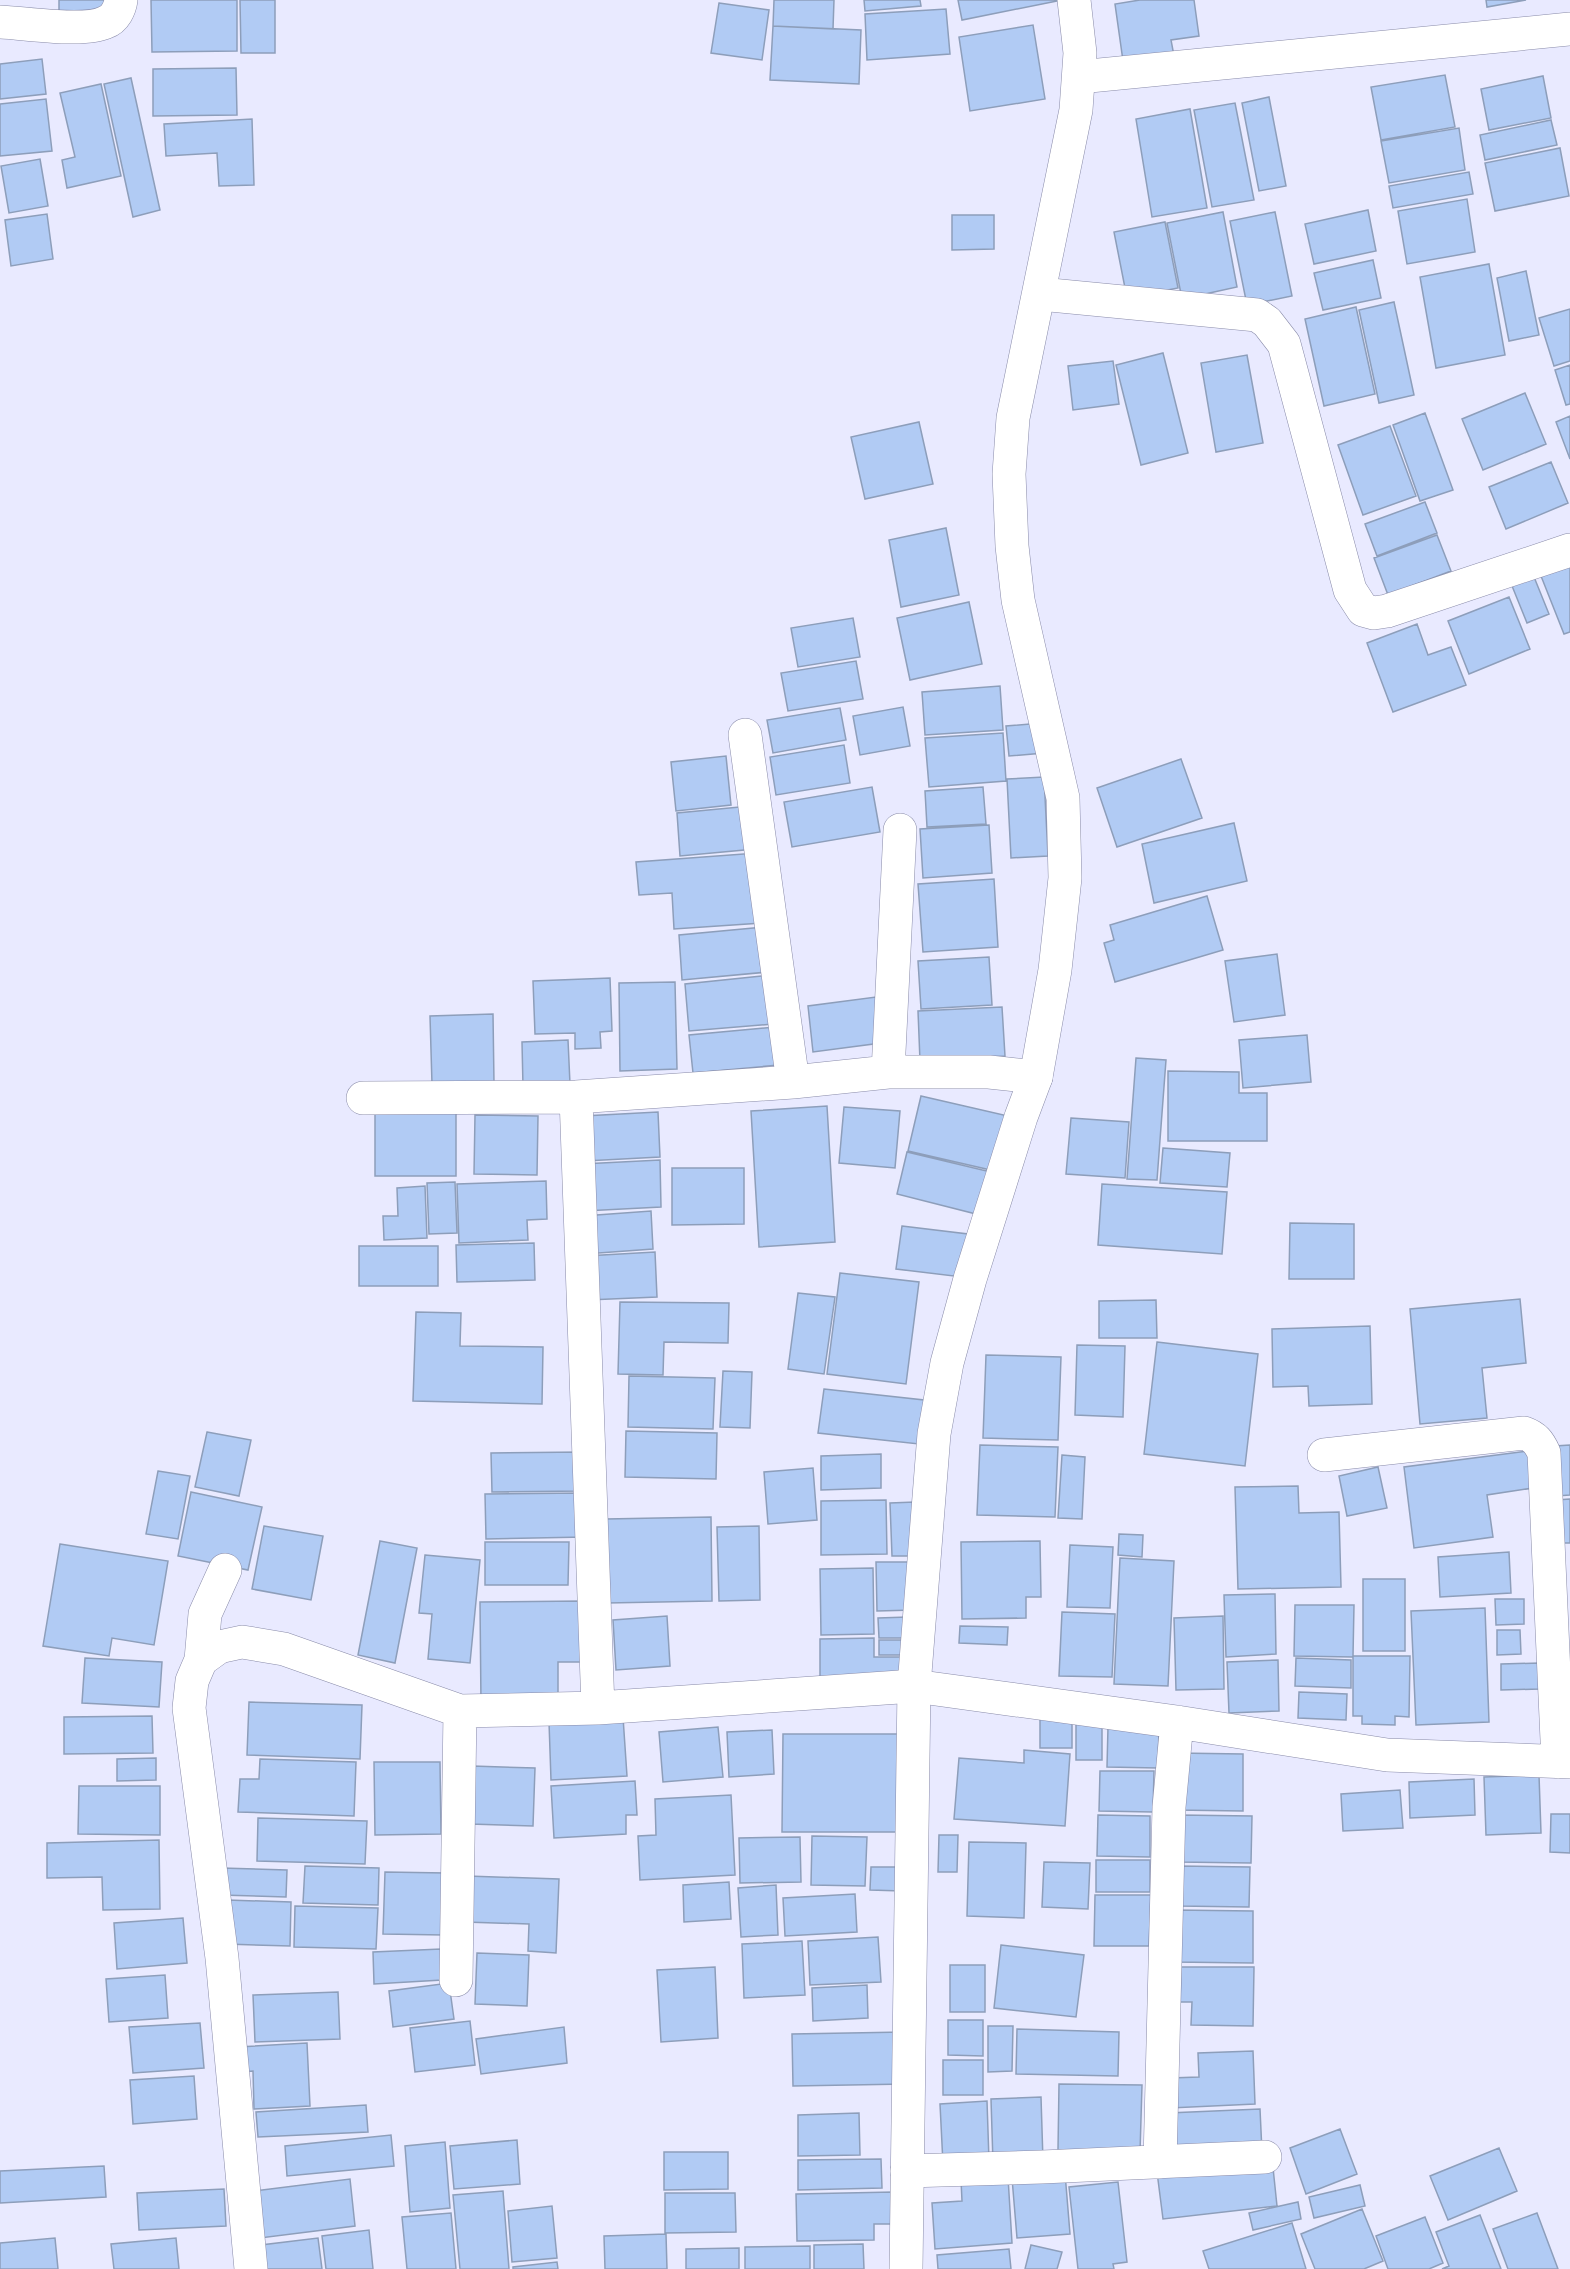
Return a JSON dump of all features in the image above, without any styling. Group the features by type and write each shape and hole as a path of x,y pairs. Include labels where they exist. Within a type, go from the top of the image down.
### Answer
{"street":[{"path":"0,22 94,26 111,20 120,7 121,0"},
{"path":"906,2269 914,1686 934,1434 946,1363 970,1279 1021,1117 1036,1077 1055,970 1065,878 1063,798 1018,600 1012,546 1009,474 1013,418 1076,110 1080,53 1074,0"},
{"path":"1079,77 1570,28"},
{"path":"1040,294 1257,315 1267,322 1284,344 1350,590 1363,610 1374,613 1387,611 1570,550"},
{"path":"745,735 793,1082"},
{"path":"888,1072 900,830"},
{"path":"363,1098 576,1097 793,1082 888,1072 989,1072 1036,1077"},
{"path":"576,1097 598,1708"},
{"path":"201,1660 219,1647 242,1642 284,1649 460,1711 598,1708 914,1686 1177,1722 1387,1755 1564,1762 1544,1453 1540,1443 1533,1436 1524,1433 1324,1455"},
{"path":"225,1570 205,1614 201,1660 192,1681 189,1708 222,1958 251,2269"},
{"path":"456,1980 460,1711"},
{"path":"1160,2162 1169,1807 1177,1722"},
{"path":"907,2171 1265,2157"}],"building":[{"path":"59,0 105,0 105,13 59,11"},
{"path":"151,0 237,0 237,51 152,52"},
{"path":"240,0 275,0 275,53 241,53"},
{"path":"774,0 834,0 833,29 773,26"},
{"path":"864,0 920,0 921,6 865,11"},
{"path":"958,0 1062,0 962,20"},
{"path":"1140,0 1194,0 1199,36 1171,40 1175,61 1124,68 1115,4"},
{"path":"1486,0 1526,0 1487,7"},
{"path":"719,3 769,10 762,60 711,53"},
{"path":"946,9 950,54 867,60 865,14"},
{"path":"1033,25 1045,99 970,111 959,37"},
{"path":"773,26 861,30 859,84 770,80"},
{"path":"42,59 46,94 0,99 0,64"},
{"path":"236,68 237,115 153,116 153,69"},
{"path":"1445,75 1455,127 1381,140 1371,87"},
{"path":"1543,76 1551,118 1489,130 1481,89"},
{"path":"131,78 160,210 133,217 104,84"},
{"path":"101,84 121,176 67,188 62,160 75,157 60,93"},
{"path":"1269,97 1286,186 1259,191 1242,103"},
{"path":"46,99 52,151 0,156 0,104"},
{"path":"1235,103 1254,200 1212,207 1194,110"},
{"path":"1190,109 1207,208 1152,217 1136,119"},
{"path":"252,119 254,185 219,186 217,153 166,156 164,124"},
{"path":"1551,120 1557,145 1485,160 1480,135"},
{"path":"1459,128 1465,170 1389,183 1381,141"},
{"path":"1560,148 1569,196 1495,211 1485,163"},
{"path":"40,159 48,206 9,213 1,166"},
{"path":"1469,172 1473,194 1393,208 1389,186"},
{"path":"1467,199 1475,252 1407,264 1398,211"},
{"path":"1368,210 1376,251 1314,264 1305,224"},
{"path":"1223,212 1237,287 1182,299 1167,223"},
{"path":"1275,212 1292,296 1247,305 1230,221"},
{"path":"47,214 53,259 11,266 5,220"},
{"path":"952,215 994,215 994,249 952,250"},
{"path":"1165,222 1178,288 1127,298 1114,232"},
{"path":"1373,260 1381,298 1323,310 1314,273"},
{"path":"1489,264 1505,355 1436,368 1420,277"},
{"path":"1526,271 1539,335 1509,341 1497,278"},
{"path":"1394,302 1414,395 1379,403 1359,310"},
{"path":"1356,307 1375,394 1324,406 1305,319"},
{"path":"1570,309 1570,361 1554,366 1539,318"},
{"path":"1163,353 1188,453 1141,465 1116,365"},
{"path":"1247,355 1263,443 1216,452 1201,363"},
{"path":"1113,361 1119,404 1073,410 1068,366"},
{"path":"1570,365 1570,404 1566,405 1555,370"},
{"path":"1525,393 1546,444 1483,470 1462,419"},
{"path":"1425,413 1453,490 1420,501 1393,425"},
{"path":"1570,416 1570,459 1556,422"},
{"path":"919,422 933,484 865,499 851,437"},
{"path":"1390,426 1416,496 1363,515 1338,445"},
{"path":"1551,462 1568,503 1506,529 1489,487"},
{"path":"1425,502 1437,533 1377,556 1365,524"},
{"path":"946,528 959,595 901,607 889,540"},
{"path":"1437,535 1451,571 1388,595 1374,558"},
{"path":"1570,558 1570,632 1564,634 1539,571"},
{"path":"1532,572 1549,614 1527,623 1510,581"},
{"path":"1509,597 1530,649 1469,674 1448,621"},
{"path":"969,602 982,664 910,680 897,618"},
{"path":"853,618 860,657 798,667 791,628"},
{"path":"1417,624 1428,655 1451,647 1466,685 1393,712 1367,643"},
{"path":"856,661 863,699 788,711 781,673"},
{"path":"1000,686 1003,730 925,735 922,692"},
{"path":"903,707 910,746 860,755 853,716"},
{"path":"840,708 846,740 773,753 767,720"},
{"path":"1041,723 1044,753 1009,756 1006,726"},
{"path":"1003,733 1006,781 929,787 925,738"},
{"path":"844,745 850,783 776,795 770,757"},
{"path":"726,756 731,805 676,811 671,762"},
{"path":"1181,759 1202,818 1117,847 1097,788"},
{"path":"1044,777 1048,856 1011,858 1007,779"},
{"path":"872,787 880,832 792,847 784,802"},
{"path":"983,787 986,824 927,827 925,791"},
{"path":"750,806 755,849 680,856 677,813"},
{"path":"1234,823 1247,881 1154,903 1142,844"},
{"path":"989,825 992,873 923,878 920,829"},
{"path":"757,853 762,923 674,929 672,893 639,895 636,862"},
{"path":"994,879 998,947 923,952 918,884"},
{"path":"1207,896 1223,950 1115,982 1104,943 1114,940 1110,925"},
{"path":"764,927 768,972 682,980 679,935"},
{"path":"1277,954 1285,1015 1234,1022 1225,961"},
{"path":"989,957 992,1005 921,1009 918,961"},
{"path":"770,975 774,1024 689,1031 685,984"},
{"path":"610,978 612,1031 600,1032 601,1048 575,1049 575,1033 535,1034 533,981"},
{"path":"675,982 677,1069 620,1071 619,983"},
{"path":"876,997 881,1043 813,1052 808,1006"},
{"path":"1002,1007 1005,1056 920,1061 918,1011"},
{"path":"493,1014 494,1083 432,1084 430,1016"},
{"path":"775,1027 779,1065 693,1073 689,1035"},
{"path":"1307,1035 1311,1082 1243,1088 1239,1040"},
{"path":"568,1040 570,1084 523,1087 522,1042"},
{"path":"1136,1058 1166,1060 1157,1180 1127,1179"},
{"path":"1168,1071 1239,1072 1239,1093 1267,1093 1267,1141 1168,1141"},
{"path":"921,1096 1008,1116 995,1171 908,1151"},
{"path":"827,1106 835,1242 759,1247 751,1111"},
{"path":"844,1107 900,1111 895,1168 839,1163"},
{"path":"658,1112 660,1157 585,1161 583,1116"},
{"path":"456,1113 456,1176 375,1176 375,1114"},
{"path":"475,1115 538,1116 537,1175 474,1174"},
{"path":"1071,1118 1129,1122 1125,1178 1066,1174"},
{"path":"1163,1148 1230,1153 1227,1187 1160,1183"},
{"path":"907,1152 995,1173 984,1216 897,1194"},
{"path":"660,1160 661,1207 584,1211 582,1164"},
{"path":"672,1168 744,1168 744,1224 672,1225"},
{"path":"546,1181 547,1219 527,1220 528,1240 459,1243 457,1184"},
{"path":"455,1182 457,1233 429,1234 427,1183"},
{"path":"1102,1184 1227,1192 1222,1254 1098,1245"},
{"path":"425,1186 427,1238 384,1240 383,1216 398,1216 397,1188"},
{"path":"651,1211 653,1249 585,1254 583,1216"},
{"path":"1290,1223 1354,1224 1354,1279 1289,1279"},
{"path":"902,1226 968,1234 962,1277 896,1269"},
{"path":"534,1243 535,1280 457,1282 456,1245"},
{"path":"359,1246 438,1246 438,1286 359,1286"},
{"path":"655,1252 657,1297 588,1300 585,1256"},
{"path":"840,1273 919,1282 906,1384 827,1374"},
{"path":"798,1293 835,1297 824,1374 788,1369"},
{"path":"1520,1299 1526,1363 1482,1368 1487,1418 1420,1424 1410,1309"},
{"path":"1156,1300 1157,1338 1099,1338 1099,1301"},
{"path":"620,1302 729,1303 728,1343 664,1342 663,1375 618,1374"},
{"path":"416,1312 461,1313 460,1346 543,1347 542,1404 413,1401"},
{"path":"1370,1326 1372,1404 1309,1406 1308,1386 1273,1387 1272,1329"},
{"path":"1157,1342 1258,1354 1245,1466 1144,1454"},
{"path":"1077,1345 1125,1346 1123,1417 1075,1415"},
{"path":"986,1355 1061,1357 1058,1440 983,1438"},
{"path":"723,1371 752,1372 750,1428 720,1427"},
{"path":"629,1376 715,1378 713,1429 628,1427"},
{"path":"824,1389 924,1400 919,1444 818,1433"},
{"path":"626,1431 717,1433 716,1479 625,1477"},
{"path":"207,1432 251,1440 239,1496 195,1487"},
{"path":"980,1445 1058,1447 1055,1517 977,1515"},
{"path":"1570,1445 1570,1495 1557,1496 1555,1446"},
{"path":"1528,1451 1533,1488 1487,1495 1493,1537 1414,1548 1404,1467"},
{"path":"584,1452 585,1491 492,1492 491,1453"},
{"path":"881,1454 881,1488 821,1490 821,1456"},
{"path":"1062,1455 1085,1457 1082,1519 1058,1518"},
{"path":"1378,1467 1387,1508 1347,1516 1339,1476"},
{"path":"813,1468 817,1520 768,1524 764,1472"},
{"path":"158,1471 190,1476 178,1539 146,1534"},
{"path":"1298,1486 1299,1513 1339,1512 1341,1587 1238,1589 1235,1487"},
{"path":"191,1492 262,1507 248,1570 178,1556"},
{"path":"584,1493 585,1537 486,1539 485,1494"},
{"path":"1570,1499 1570,1543 1557,1543 1556,1500"},
{"path":"886,1500 887,1554 821,1555 821,1501"},
{"path":"915,1502 916,1556 892,1556 890,1503"},
{"path":"711,1517 712,1601 607,1603 606,1519"},
{"path":"264,1526 323,1536 311,1600 252,1589"},
{"path":"759,1526 760,1600 719,1601 717,1527"},
{"path":"1119,1534 1143,1535 1142,1557 1118,1555"},
{"path":"380,1541 417,1548 395,1663 358,1655"},
{"path":"1040,1541 1041,1597 1026,1597 1026,1618 962,1619 961,1542"},
{"path":"485,1542 569,1542 568,1585 485,1585"},
{"path":"60,1544 168,1561 154,1645 112,1638 109,1656 43,1646"},
{"path":"1070,1545 1113,1547 1110,1608 1067,1607"},
{"path":"1509,1552 1511,1593 1440,1597 1438,1557"},
{"path":"425,1555 480,1560 470,1663 428,1659 432,1614 419,1613"},
{"path":"1120,1558 1174,1561 1168,1686 1114,1684"},
{"path":"876,1562 913,1562 914,1610 877,1611"},
{"path":"873,1568 874,1634 821,1635 820,1569"},
{"path":"1363,1579 1405,1579 1405,1651 1363,1651"},
{"path":"1275,1594 1276,1654 1226,1657 1224,1595"},
{"path":"1495,1599 1524,1599 1524,1624 1496,1625"},
{"path":"583,1601 583,1662 558,1662 558,1702 481,1704 480,1602"},
{"path":"1295,1605 1354,1605 1353,1656 1410,1656 1409,1717 1395,1716 1395,1725 1362,1724 1362,1716 1353,1716 1353,1657 1294,1656"},
{"path":"1485,1608 1489,1722 1416,1725 1411,1611"},
{"path":"1062,1612 1115,1614 1112,1677 1059,1676"},
{"path":"667,1616 670,1666 616,1670 613,1620"},
{"path":"1223,1616 1224,1689 1176,1690 1174,1618"},
{"path":"908,1617 908,1638 879,1638 878,1618"},
{"path":"960,1626 1008,1627 1007,1645 959,1643"},
{"path":"1497,1630 1520,1630 1521,1654 1497,1655"},
{"path":"874,1638 874,1657 903,1657 902,1685 820,1686 820,1639"},
{"path":"879,1640 907,1640 907,1655 879,1655"},
{"path":"85,1658 162,1662 159,1707 82,1703"},
{"path":"1296,1658 1351,1660 1351,1688 1295,1686"},
{"path":"1278,1660 1279,1711 1229,1713 1227,1662"},
{"path":"1539,1663 1539,1689 1501,1690 1501,1664"},
{"path":"1299,1692 1347,1694 1346,1720 1298,1718"},
{"path":"249,1702 362,1705 360,1759 247,1755"},
{"path":"152,1716 153,1753 64,1754 64,1717"},
{"path":"1072,1716 1072,1748 1040,1748 1040,1717"},
{"path":"623,1717 627,1776 551,1780 549,1722"},
{"path":"1076,1723 1102,1723 1102,1760 1076,1760"},
{"path":"718,1727 723,1777 663,1782 659,1732"},
{"path":"1108,1727 1159,1727 1158,1768 1107,1767"},
{"path":"772,1730 774,1774 729,1777 727,1732"},
{"path":"783,1734 904,1734 904,1832 782,1832"},
{"path":"1024,1750 1070,1754 1065,1826 954,1819 959,1758 1024,1763"},
{"path":"1176,1753 1243,1754 1243,1811 1175,1810"},
{"path":"156,1758 156,1780 117,1781 117,1759"},
{"path":"260,1759 356,1762 354,1816 238,1812 240,1779 259,1779"},
{"path":"374,1762 440,1762 441,1834 375,1835"},
{"path":"472,1766 535,1768 533,1826 470,1824"},
{"path":"1100,1771 1154,1771 1153,1812 1099,1811"},
{"path":"1539,1775 1541,1833 1486,1835 1484,1777"},
{"path":"1474,1779 1475,1815 1410,1818 1409,1782"},
{"path":"635,1781 637,1815 626,1815 626,1834 554,1838 551,1786"},
{"path":"79,1786 160,1786 160,1835 78,1834"},
{"path":"1400,1790 1403,1828 1343,1831 1341,1794"},
{"path":"731,1795 735,1875 640,1880 638,1836 656,1835 655,1799"},
{"path":"1551,1814 1570,1814 1570,1853 1550,1852"},
{"path":"1098,1815 1150,1816 1150,1857 1097,1856"},
{"path":"1179,1815 1252,1816 1251,1863 1178,1862"},
{"path":"258,1818 367,1821 365,1864 257,1861"},
{"path":"939,1835 958,1835 957,1872 938,1872"},
{"path":"812,1836 867,1837 865,1886 811,1885"},
{"path":"800,1837 801,1882 740,1883 739,1838"},
{"path":"159,1840 160,1909 103,1910 102,1877 47,1878 47,1843"},
{"path":"969,1842 1026,1843 1024,1918 967,1916"},
{"path":"1096,1860 1150,1860 1150,1892 1096,1892"},
{"path":"1044,1862 1090,1863 1088,1909 1042,1907"},
{"path":"305,1866 379,1868 378,1905 303,1903"},
{"path":"1178,1866 1250,1867 1249,1907 1178,1906"},
{"path":"871,1867 903,1867 902,1891 870,1890"},
{"path":"221,1868 287,1870 286,1897 220,1895"},
{"path":"385,1872 446,1873 444,1935 383,1934"},
{"path":"467,1876 559,1879 556,1953 528,1951 529,1924 465,1922"},
{"path":"729,1882 731,1919 684,1922 683,1885"},
{"path":"776,1885 778,1935 741,1937 738,1888"},
{"path":"855,1894 857,1932 785,1936 783,1898"},
{"path":"1095,1895 1151,1895 1149,1946 1094,1946"},
{"path":"227,1900 291,1902 290,1946 225,1944"},
{"path":"295,1906 378,1908 376,1949 294,1947"},
{"path":"1174,1910 1253,1911 1253,1963 1173,1962"},
{"path":"183,1918 187,1963 117,1969 114,1923"},
{"path":"878,1937 881,1982 810,1985 808,1941"},
{"path":"802,1941 805,1995 744,1998 742,1944"},
{"path":"1001,1945 1084,1955 1076,2017 994,2008"},
{"path":"441,1949 442,1980 374,1984 373,1952"},
{"path":"477,1953 529,1955 527,2006 475,2004"},
{"path":"950,1965 985,1965 985,2012 950,2012"},
{"path":"715,1967 718,2038 661,2042 657,1970"},
{"path":"1181,1967 1254,1967 1253,2026 1191,2025 1192,2002 1180,2002"},
{"path":"165,1975 168,2018 109,2022 106,1979"},
{"path":"449,1983 454,2019 393,2027 389,1991"},
{"path":"867,1985 868,2018 813,2021 812,1988"},
{"path":"338,1992 340,2039 255,2042 253,1995"},
{"path":"948,2020 983,2020 983,2056 948,2055"},
{"path":"470,2021 475,2065 415,2072 410,2028"},
{"path":"200,2023 204,2068 133,2073 129,2027"},
{"path":"988,2026 1013,2026 1012,2071 988,2072"},
{"path":"564,2027 567,2063 481,2074 476,2039"},
{"path":"1017,2029 1119,2032 1118,2076 1016,2074"},
{"path":"905,2032 906,2084 793,2086 792,2034"},
{"path":"307,2043 310,2106 254,2109 253,2071 241,2072 239,2047"},
{"path":"1253,2051 1255,2104 1170,2108 1170,2078 1199,2077 1198,2053"},
{"path":"943,2060 983,2060 983,2095 943,2095"},
{"path":"194,2076 197,2119 133,2124 130,2080"},
{"path":"1059,2084 1142,2085 1140,2152 1058,2150"},
{"path":"1041,2097 1043,2161 993,2163 991,2099"},
{"path":"987,2101 989,2161 943,2164 940,2104"},
{"path":"366,2105 368,2132 258,2137 256,2112"},
{"path":"1260,2109 1262,2152 1170,2156 1168,2113"},
{"path":"859,2113 860,2155 798,2156 798,2115"},
{"path":"1340,2129 1357,2174 1306,2194 1290,2148"},
{"path":"391,2135 394,2166 287,2176 285,2146"},
{"path":"517,2140 520,2184 454,2189 450,2146"},
{"path":"445,2142 450,2208 410,2212 405,2146"},
{"path":"1499,2148 1517,2191 1448,2220 1430,2176"},
{"path":"664,2152 728,2152 728,2189 664,2190"},
{"path":"1272,2158 1277,2206 1163,2219 1157,2172"},
{"path":"881,2159 882,2188 798,2190 798,2160"},
{"path":"104,2166 106,2197 0,2203 0,2171"},
{"path":"1065,2173 1070,2234 1017,2238 1012,2178"},
{"path":"1008,2177 1012,2243 935,2249 932,2203 962,2201 961,2180"},
{"path":"350,2179 355,2226 260,2238 254,2191"},
{"path":"1118,2182 1127,2262 1113,2264 1114,2269 1078,2269 1069,2187"},
{"path":"1360,2185 1365,2206 1314,2218 1309,2197"},
{"path":"224,2189 226,2226 139,2230 137,2193"},
{"path":"503,2191 509,2269 460,2269 453,2195"},
{"path":"894,2192 894,2224 874,2224 874,2240 797,2241 796,2194"},
{"path":"665,2193 735,2193 736,2232 665,2233"},
{"path":"1298,2202 1301,2219 1253,2230 1249,2213"},
{"path":"552,2206 557,2258 512,2262 508,2211"},
{"path":"1362,2209 1383,2261 1364,2269 1315,2269 1301,2234"},
{"path":"451,2213 456,2269 407,2269 402,2217"},
{"path":"1537,2213 1558,2269 1508,2269 1493,2229"},
{"path":"1480,2215 1501,2269 1442,2269 1449,2266 1436,2232"},
{"path":"1425,2217 1443,2263 1429,2269 1388,2269 1376,2236"},
{"path":"1292,2223 1306,2269 1209,2269 1203,2251"},
{"path":"369,2230 373,2269 326,2269 322,2236"},
{"path":"666,2234 667,2269 605,2269 604,2236"},
{"path":"55,2238 58,2269 0,2269 0,2243"},
{"path":"176,2238 179,2269 114,2269 111,2244"},
{"path":"318,2238 322,2269 264,2269 261,2245"},
{"path":"863,2244 864,2269 814,2269 814,2245"},
{"path":"1031,2245 1062,2252 1057,2269 1025,2269"},
{"path":"810,2246 810,2269 745,2269 745,2247"},
{"path":"739,2248 739,2269 686,2269 686,2249"},
{"path":"1009,2249 1011,2269 938,2269 937,2255"},
{"path":"557,2262 558,2269 513,2269 513,2267"}]}
